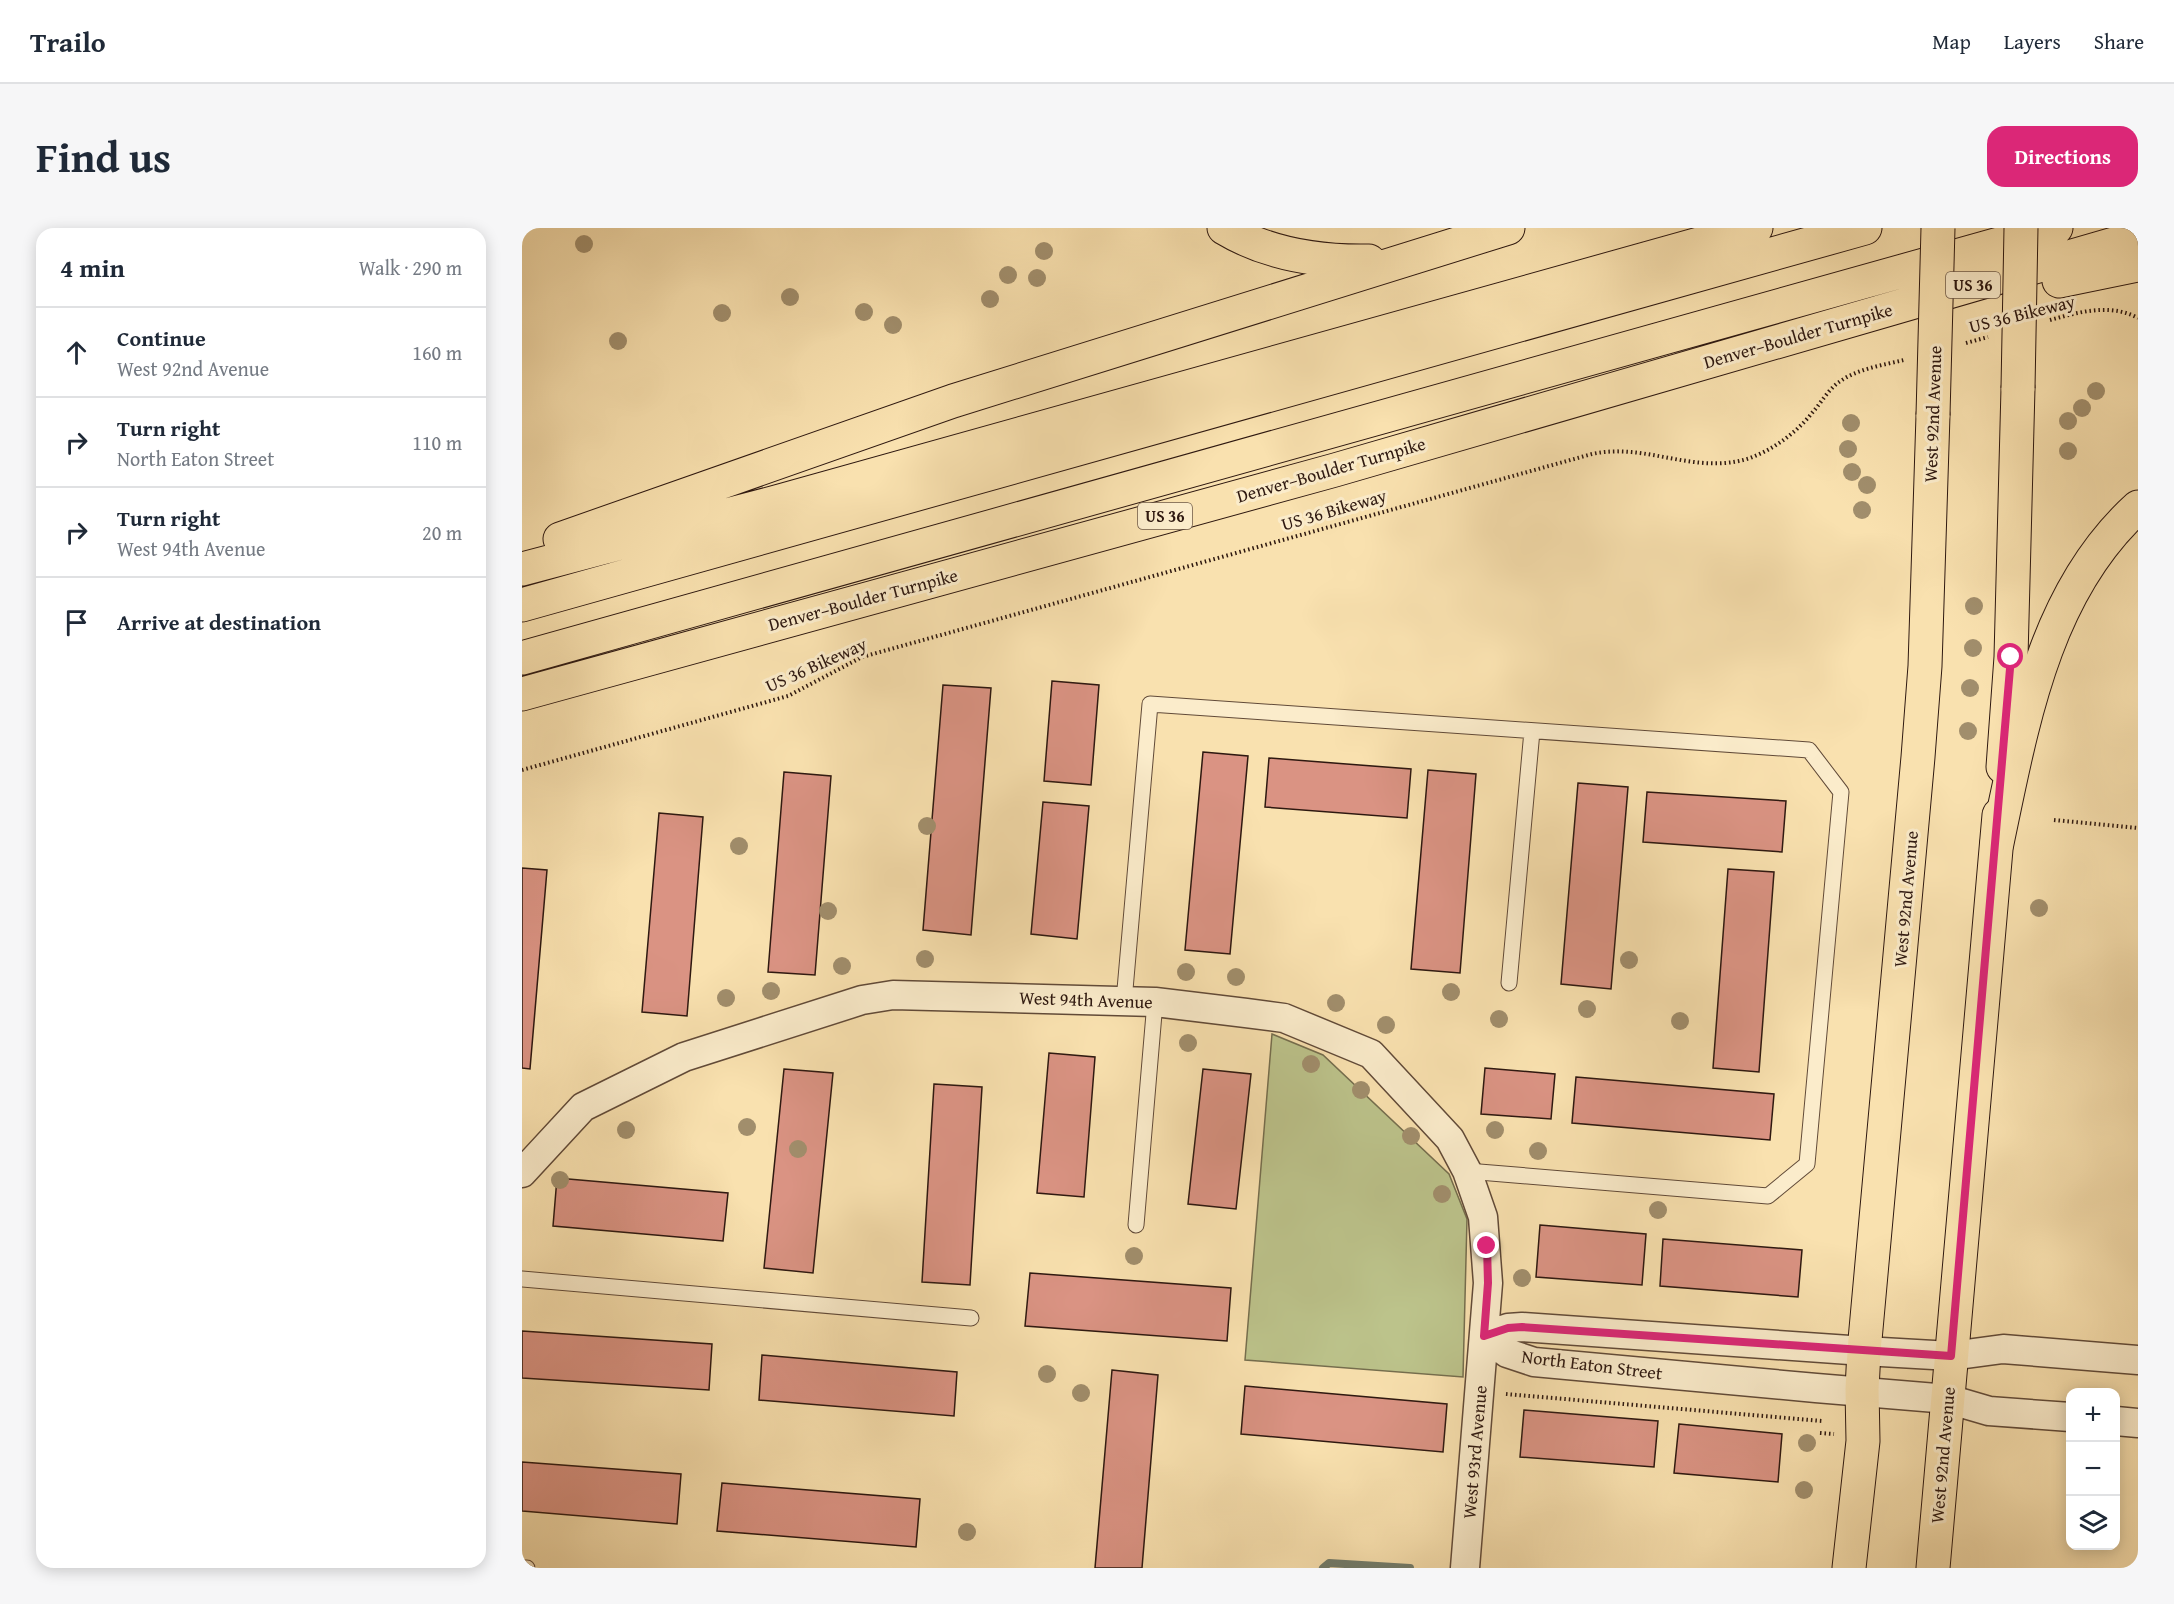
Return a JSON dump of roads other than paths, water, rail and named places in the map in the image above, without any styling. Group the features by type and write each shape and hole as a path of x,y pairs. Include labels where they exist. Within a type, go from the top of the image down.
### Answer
{"main road":[{"path":"1224,228 1251,242 1302,256 1346,262 1401,260"},
{"path":"522,553 953,401 1508,228"},
{"path":"522,569 791,498 1756,228"},
{"path":"522,605 1865,228"},
{"name":"West 92nd Avenue","path":"1849,1568 1864,1438 1862,1389 1864,1351 1925,666 1938,228"},
{"name":"West 92nd Avenue","path":"1933,1568 1997,843 2011,657 2021,228"},
{"path":"522,658 2056,228"},
{"name":"Denver–Boulder Turnpike","path":"522,694 1335,470 2138,237"},
{"path":"1807,333 2138,265"},
{"path":"1997,843 2018,743 2048,644 2075,588 2109,538 2138,507"}],"street":[{"name":"West 94th Avenue","path":"522,1173 582,1107 684,1057 862,1000 893,994 1155,1002 1284,1018 1371,1054 1450,1138 1467,1171 1483,1217 1488,1283 1484,1336"},
{"name":"North Eaton Street","path":"1484,1336 1508,1328 1522,1327 1951,1356 2003,1348 2138,1360"},
{"name":"North Eaton Street","path":"1484,1336 1507,1353 1534,1362 1816,1388 1862,1389 1948,1399 1989,1411 2066,1417"},
{"name":"West 93rd Avenue","path":"1465,1568 1484,1336"},
{"path":"2120,1421 2138,1423"}],"lane":[{"path":"1124,1001 1150,704 1809,750 1841,792 1807,1164 1768,1196 1467,1171"},
{"path":"1509,983 1532,730"},
{"path":"1137,1225 1155,1002"},
{"path":"522,1279 971,1318"},
{"path":"522,1568 527,1568"}],"waterway":[{"path":"1323,1568 1329,1563 1410,1568"}]}
